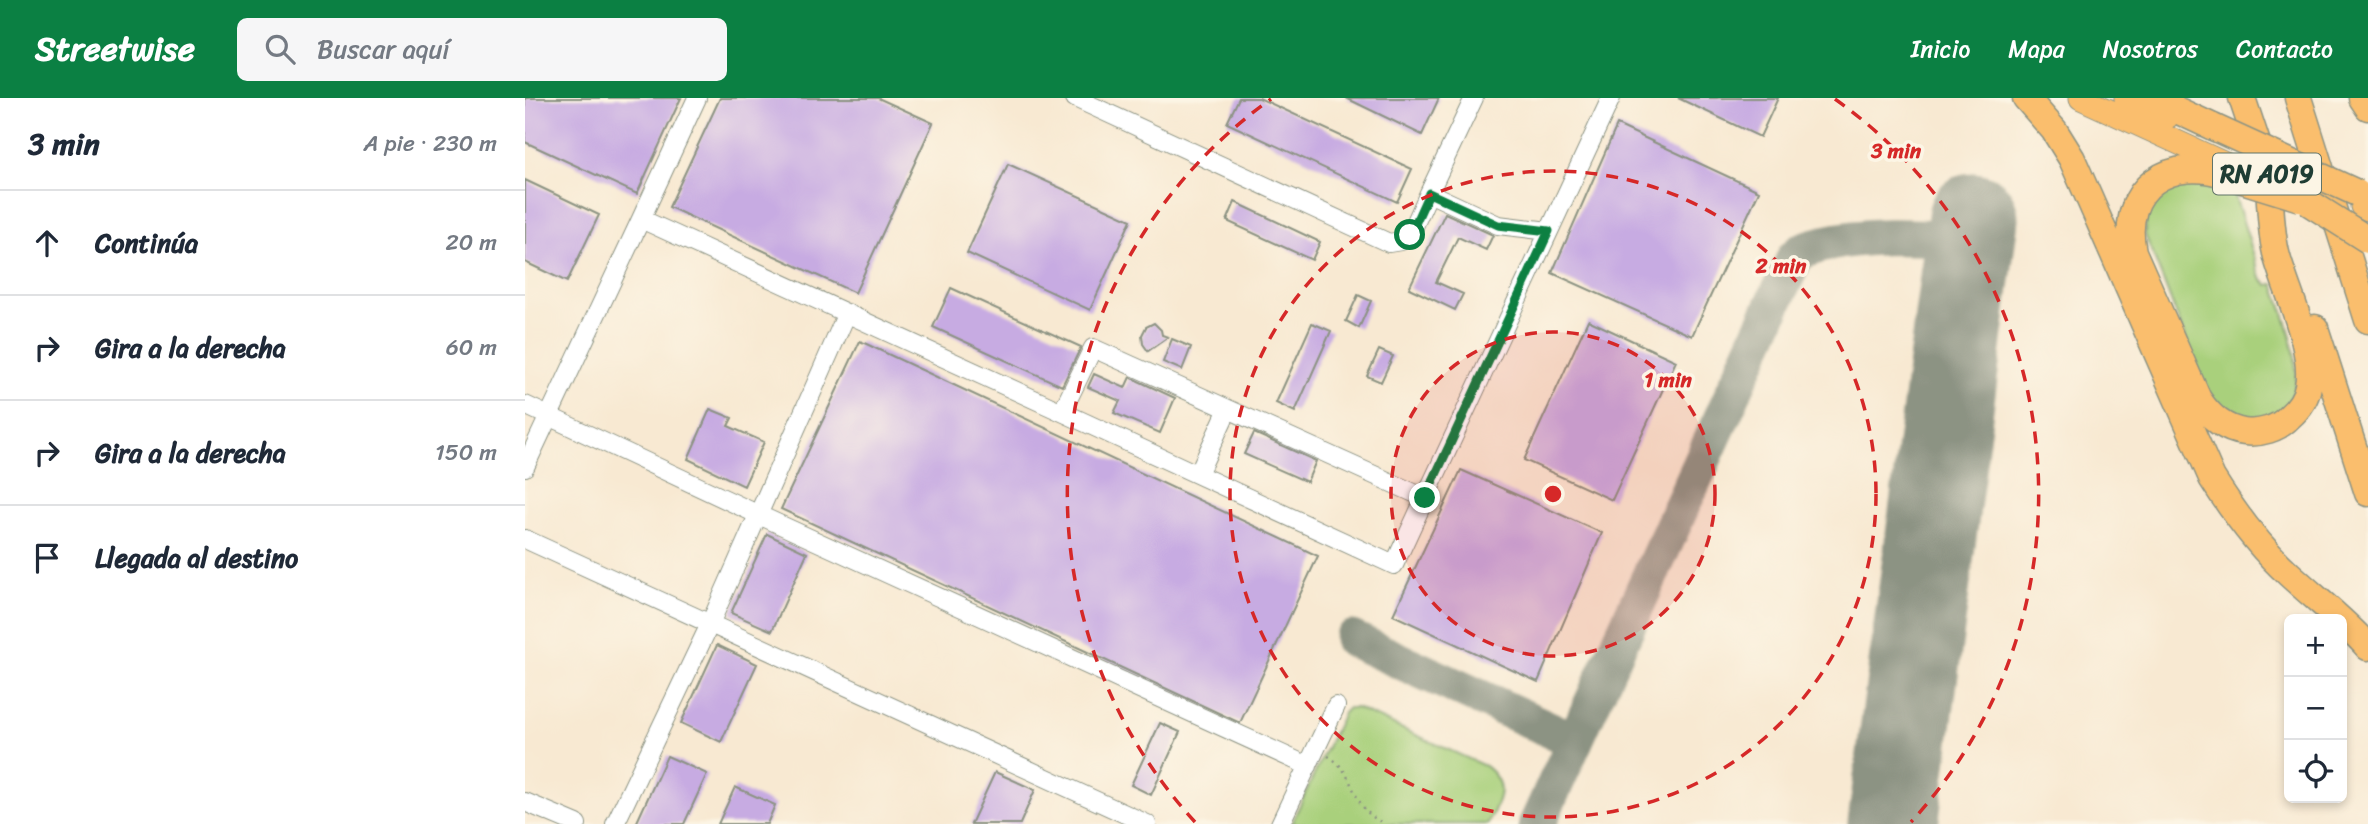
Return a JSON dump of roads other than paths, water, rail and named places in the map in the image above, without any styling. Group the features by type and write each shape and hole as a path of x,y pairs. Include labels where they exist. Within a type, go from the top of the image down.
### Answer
{"highway":[{"path":"2026,98 2054,130 2072,159 2212,478 2236,516 2262,547 2368,647"},
{"path":"2151,98 2215,134 2364,202"},
{"path":"2230,98 2267,173 2276,254 2308,357 2308,387 2304,400 2285,421 2258,432 2243,432 2217,421 2198,399 2133,252 2130,223 2133,209 2140,197 2160,178 2183,169 2227,170 2304,200 2368,240"},
{"name":"RN A019","path":"2242,98 2368,493"},
{"name":"RN A019","path":"2298,98 2368,320"},
{"path":"2311,98 2368,273"},
{"path":"2362,98 2368,107"}],"main road":[{"path":"2081,98 2227,170"},
{"path":"2126,98 2215,134"}],"lane":[{"path":"525,467 697,98"},
{"path":"1075,98 1389,243 1401,242 1410,235 1474,98"},
{"path":"641,219 1394,565 1549,231 1606,100"},
{"path":"1429,193 1498,225 1549,231"},
{"path":"615,824 759,515 847,313"},
{"path":"1062,412 1093,348 1425,498"},
{"path":"525,405 759,515 1312,758"},
{"path":"1198,474 1228,409"},
{"path":"525,539 1147,824"},
{"path":"1280,824 1336,706"},
{"path":"525,802 577,824"}]}
